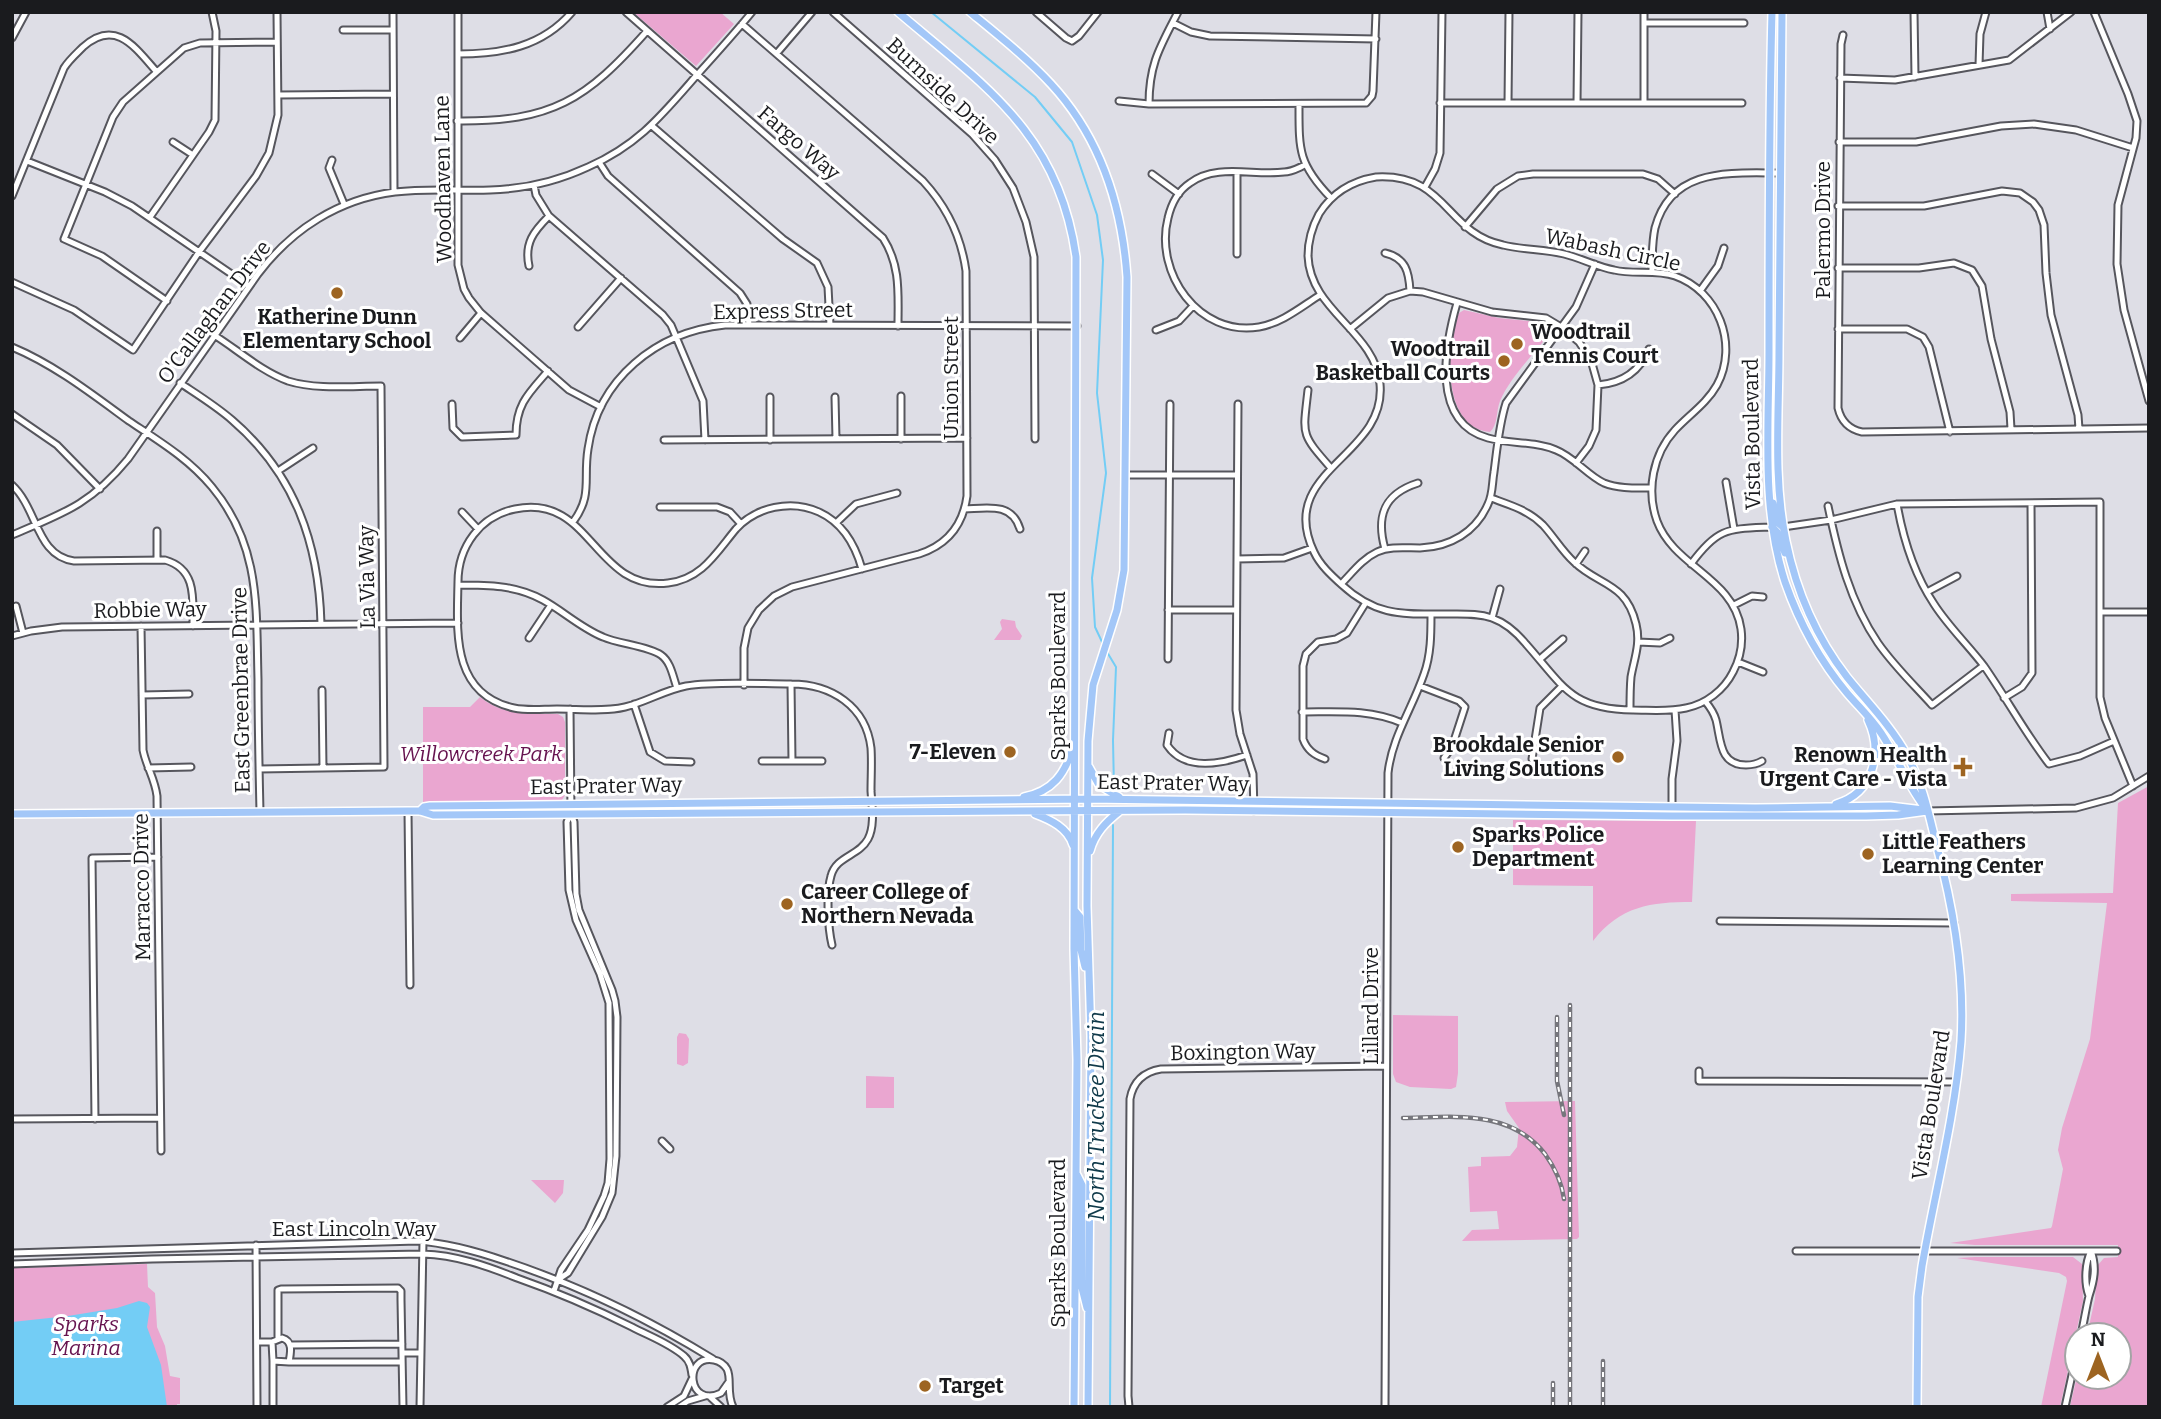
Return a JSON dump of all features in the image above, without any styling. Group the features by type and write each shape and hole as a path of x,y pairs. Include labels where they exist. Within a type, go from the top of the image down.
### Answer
{"main road":[{"name":"Sparks Boulevard","path":"898,12 999,100 1026,131 1052,172 1073,235 1078,278 1074,1407"},
{"name":"Sparks Boulevard","path":"970,12 1031,63 1053,86 1089,138 1105,170 1121,221 1127,277 1124,570 1110,633 1097,671 1089,713 1087,865 1091,1036 1088,1407"},
{"name":"Vista Boulevard","path":"1772,12 1769,173 1769,486 1772,527 1786,583 1806,632 1834,676 1889,746 1927,811"},
{"name":"Vista Boulevard","path":"1782,12 1779,479 1783,527 1792,566 1806,606 1824,642 1845,674 1907,754 1925,794 1927,811 1944,870 1961,974 1961,1038 1956,1082 1918,1297 1917,1407"},
{"path":"1769,486 1777,522 1783,527"},
{"path":"1772,527 1777,532 1792,566"},
{"path":"1824,807 1856,794 1865,785 1871,772 1876,755 1875,742 1862,710"},
{"path":"1006,800 1029,796 1056,782 1067,764 1076,740"},
{"path":"1088,763 1099,785 1126,800"},
{"name":"East Prater Way","path":"420,811 430,806 1088,799 1890,806 1927,811"},
{"path":"1087,865 1096,836 1120,811"},
{"name":"East Prater Way","path":"12,814 1254,811 1866,817 1927,811"},
{"path":"1024,812 1046,818 1067,832 1075,853"},
{"path":"1074,911 1080,917 1082,959 1088,978"},
{"path":"1076,1174 1082,1185 1082,1288 1089,1315"}],"street":[{"path":"12,38 26,12"},
{"path":"150,218 215,120 216,43 212,12"},
{"path":"12,282 74,310 133,349 199,252 263,166 269,153 276,128 278,95 277,12"},
{"path":"393,12 394,192"},
{"name":"Woodhaven Lane","path":"458,12 459,271 469,298 481,313 577,395 601,407"},
{"path":"458,54 502,52 526,45 548,34 572,12"},
{"name":"Fargo Way","path":"626,12 883,238 893,256 898,276 898,326"},
{"name":"O'Callaghan Drive","path":"12,535 77,506 100,489 128,459 248,286 268,260 291,237 344,204 394,192 492,190 534,185 569,175 599,162 652,126 752,12"},
{"path":"777,53 813,12"},
{"name":"Burnside Drive","path":"833,12 972,134 1004,174 1020,205 1031,241 1035,276 1035,439"},
{"path":"1036,12 1072,43 1098,12"},
{"path":"1149,104 1153,62 1178,12"},
{"path":"1119,101 1149,104 1357,104 1370,101 1373,91 1376,12"},
{"path":"1425,187 1438,161 1442,12"},
{"path":"1508,103 1509,12"},
{"path":"1577,103 1578,12"},
{"path":"1644,12 1644,103"},
{"path":"1914,12 1915,77"},
{"path":"1979,65 1979,34 1986,12"},
{"path":"2047,12 2050,29"},
{"path":"1840,78 1895,80 2009,60 2071,12"},
{"path":"2094,12 2136,114 2138,128 2118,205 2117,264 2123,310 2149,401"},
{"path":"1173,23 1191,32 1210,36 1376,39"},
{"path":"1644,23 1744,23"},
{"name":"Union Street","path":"742,24 923,181 941,202 955,227 964,255 966,284 965,509"},
{"path":"343,30 393,30"},
{"path":"457,121 485,122 519,118 566,102 606,75 647,31"},
{"path":"12,197 64,68 90,41 108,35 121,37 132,44 156,71"},
{"name":"Palermo Drive","path":"1843,35 1838,206 1838,408 1845,424 1856,431 1950,432"},
{"path":"167,301 102,256 64,239 117,109 184,48 200,43 277,43"},
{"path":"278,95 393,94"},
{"path":"1440,103 1742,103"},
{"path":"1299,104 1299,146 1305,165 1316,183 1331,198 1315,223 1309,244 1309,265 1320,295 1363,344 1374,361 1380,383 1379,403 1367,431 1330,467 1317,483 1309,500 1306,520 1312,548 1323,566 1365,604 1392,613 1473,614 1492,618 1511,629 1562,686 1578,699 1607,709 1675,710 1705,701 1724,685 1738,662 1742,633 1734,605 1752,596 1762,597"},
{"path":"1839,142 1916,142 2001,126 2034,124 2076,130 2133,148"},
{"path":"652,126 783,239 817,263 828,287 830,325"},
{"path":"173,142 193,155"},
{"path":"332,160 329,168 344,204"},
{"path":"27,161 119,198 248,286"},
{"path":"599,162 608,176 740,293 747,304 749,325"},
{"path":"1305,165 1284,173 1206,174 1190,182 1179,194 1167,221 1167,258 1175,281 1194,306 1203,314 1222,323 1250,328 1280,320 1320,295"},
{"path":"1237,173 1237,254"},
{"path":"1652,272 1654,230 1662,210 1675,194 1692,181 1710,175 1779,173"},
{"path":"1152,174 1179,194"},
{"path":"1465,227 1502,184 1525,174 1643,174 1658,179 1675,194"},
{"name":"Wabash Circle","path":"1331,198 1348,186 1376,177 1397,177 1425,187 1441,200 1465,227 1497,244 1566,254 1616,271 1671,275 1683,279 1700,291 1714,307 1723,327 1726,347 1724,367 1716,387 1663,446 1655,467 1652,488 1654,509 1662,531 1675,550 1721,588 1734,605"},
{"path":"534,185 536,195 549,216 667,320 703,401 705,440"},
{"path":"1838,206 1924,206 2003,191 2020,193 2033,202 2045,225 2046,273 2051,315 2078,415 2079,429"},
{"path":"529,266 529,243 536,229 549,216"},
{"path":"1700,291 1718,266 1724,248"},
{"path":"1385,253 1396,257 1406,267 1410,291"},
{"path":"1838,268 1919,268 1954,263 1972,270 1982,286 1991,339 2009,407 2011,429"},
{"path":"1341,584 1370,556 1385,549 1432,547 1451,542 1476,524 1491,498 1498,440 1506,403 1576,307 1595,264"},
{"path":"578,327 621,278"},
{"path":"1350,330 1388,298 1410,291 1423,292 1492,312 1541,317 1561,327 1579,342 1591,360 1598,385 1596,430 1589,446 1576,463"},
{"path":"1457,303 1446,346 1448,392 1451,406 1460,420 1484,437 1553,449 1597,479 1614,486 1652,488"},
{"path":"1156,330 1179,321 1194,306"},
{"path":"460,338 481,313"},
{"name":"Express Street","path":"573,522 584,504 588,448 601,407 616,382 632,365 650,350 676,336 710,326 749,325 1077,326"},
{"path":"1838,328 1907,329 1923,337 1929,347 1950,432 2149,428"},
{"name":"La Via Way","path":"214,334 269,372 290,381 314,386 381,386 384,767 323,768"},
{"name":"East Greenbrae Drive","path":"12,347 61,373 177,453 202,475 232,515 252,569 257,625 260,812"},
{"path":"1598,385 1612,384 1623,379 1644,360 1649,349"},
{"path":"452,404 453,428 458,435 466,438 516,435 521,405 548,371"},
{"path":"180,383 232,420 259,446 278,471 298,508 311,542 319,581 321,624"},
{"path":"1308,390 1304,424 1306,437 1330,467"},
{"path":"770,397 770,440"},
{"path":"835,397 836,439"},
{"path":"901,397 901,439"},
{"path":"1168,659 1170,404"},
{"path":"1238,404 1236,710 1240,734 1254,774 1254,811"},
{"path":"12,414 57,445 100,489"},
{"path":"664,440 967,438"},
{"path":"278,471 313,448"},
{"path":"1126,475 1237,475"},
{"path":"1726,482 1734,529"},
{"path":"1385,549 1380,528 1384,509 1407,486 1418,483"},
{"path":"12,485 30,507 50,550 66,560 165,560 178,565 187,575 192,587 193,625"},
{"path":"836,523 856,504 897,493"},
{"path":"1491,498 1517,507 1534,517 1576,565 1611,585 1624,599 1634,617 1638,642 1630,683 1630,710"},
{"path":"1783,527 1831,520 1897,504 2099,502 2101,697 2105,718 2133,786"},
{"path":"2004,698 2022,687 2032,673 2031,503"},
{"path":"1897,504 1905,538 1927,592 1943,617 1983,666 2028,738 2049,764 2080,756 2114,741"},
{"path":"832,945 829,889 832,872 840,860 860,849 868,839 872,827 871,748 866,729 856,711 824,688 805,684 694,685 615,709 513,708 485,694 472,681 462,663 458,643 458,585 461,556 478,528 496,516 524,507 554,512 573,522 614,567 640,581 659,583 686,578 704,568 741,524 762,511 792,506 820,512 836,523 854,546 862,569"},
{"path":"1828,506 1843,568 1868,627 1889,657 1932,705 1983,666"},
{"path":"660,507 716,507 730,512 741,524"},
{"path":"744,684 745,637 753,619 766,602 792,587 919,554 936,547 956,528 965,509 1002,509 1013,514 1020,529"},
{"path":"462,512 478,528"},
{"path":"1691,564 1711,540 1734,529 1772,527"},
{"path":"157,531 157,560"},
{"path":"1237,559 1284,558 1312,548"},
{"path":"1576,565 1585,551"},
{"path":"1927,592 1957,576"},
{"path":"458,585 491,585 531,594 600,636 662,655 669,665 677,688"},
{"path":"1492,618 1500,589"},
{"path":"1325,759 1314,755 1305,744 1302,733 1303,666 1306,654 1318,642 1347,634 1365,604"},
{"path":"530,638 551,605"},
{"path":"16,606 23,633"},
{"path":"1168,610 1236,610"},
{"path":"2100,612 2149,612"},
{"name":"Lillard Drive","path":"1385,1407 1389,761 1424,673 1430,647 1431,614"},
{"name":"Robbie Way","path":"12,636 62,627 458,623"},
{"name":"Marracco Drive","path":"141,626 143,750 156,787 158,813 161,1151"},
{"path":"1638,642 1660,643 1670,638"},
{"path":"1540,659 1563,639"},
{"path":"1738,662 1763,672"},
{"path":"791,684 792,761"},
{"path":"1419,686 1464,704 1465,712 1452,747 1444,758"},
{"path":"1532,759 1540,708 1562,686"},
{"path":"259,769 323,768 322,690"},
{"path":"142,695 189,694"},
{"path":"1705,701 1713,714 1720,745 1727,758 1741,765 1762,761"},
{"path":"634,704 650,752 664,761 691,762"},
{"path":"554,1291 561,1270 588,1230 604,1196 610,1159 609,1003 600,974 576,920 569,890 567,822 571,813 570,709"},
{"path":"1672,816 1672,781 1677,741 1675,710"},
{"path":"1302,712 1366,712 1402,723"},
{"path":"1169,733 1167,744 1171,750 1196,762 1223,762 1247,755"},
{"path":"762,761 822,761"},
{"path":"148,768 191,767"},
{"name":"East Prater Way","path":"1927,811 2077,808 2113,798 2149,776"},
{"path":"408,811 410,985"},
{"path":"95,1119 92,858 158,857"},
{"path":"1720,921 1954,922"},
{"name":"Boxington Way","path":"1129,1407 1130,1099 1137,1081 1148,1072 1161,1069 1386,1066"},
{"path":"1699,1071 1699,1081 1956,1082"},
{"path":"12,1119 160,1118"},
{"path":"662,1141 670,1149"},
{"path":"420,1407 423,1241"},
{"name":"East Lincoln Way","path":"12,1252 441,1242 559,1279 713,1359"},
{"path":"256,1245 257,1407"},
{"path":"1796,1251 2118,1251"},
{"path":"2084,1321 2094,1284 2095,1263 2091,1251"},
{"name":"East Lincoln Way","path":"12,1264 423,1254 444,1256 482,1265 595,1309 685,1356 692,1377"},
{"path":"273,1407 278,1290 394,1287 401,1291 403,1407"},
{"path":"257,1342 285,1339 291,1345 402,1344"},
{"path":"289,1362 291,1345"},
{"path":"402,1353 421,1353"},
{"path":"667,1407 684,1396 699,1363 713,1359 727,1369 728,1391 733,1407"},
{"path":"273,1362 402,1362"},
{"path":"692,1377 696,1389 721,1407"},
{"path":"679,1407 688,1401 721,1393 729,1382"}],"green space":[{"path":"633,12 720,12 734,24 696,66"},
{"path":"1464,310 1499,318 1540,322 1546,324 1550,330 1504,392 1490,432 1474,427 1463,416 1455,401 1451,383 1451,344 1459,313"},
{"path":"1002,619 1015,621 1022,636 1020,640 994,640 1002,629"},
{"name":"Willowcreek Park","path":"480,697 508,711 558,714 563,717 565,795 562,800 423,802 423,707 470,707"},
{"path":"2149,786 2149,1407 2070,1407 2074,1391 2133,1391 2133,1321 2090,1321 2095,1299 2097,1266 2104,1258 2118,1257 2118,1245 1950,1243 2052,1226 2063,1169 2058,1150 2062,1128 2090,1039 2107,903 2011,901 2011,894 2113,893 2118,803"},
{"path":"1513,820 1696,821 1692,902 1663,903 1637,908 1614,920 1593,941 1593,886 1513,885"},
{"path":"1393,1015 1458,1016 1456,1087 1410,1087 1396,1082 1393,1074"},
{"path":"679,1033 686,1034 689,1039 688,1063 683,1066 677,1064"},
{"path":"866,1076 894,1077 894,1108 866,1108"},
{"path":"1575,1101 1579,1237 1462,1241 1472,1230 1499,1229 1497,1211 1470,1212 1468,1167 1481,1166 1481,1157 1510,1156 1517,1147 1519,1128 1507,1111 1505,1102"},
{"path":"531,1180 564,1180 563,1193 555,1203"},
{"path":"2073,1257 2082,1264 2083,1301 2079,1321 2063,1321 2063,1391 2060,1407 2041,1407 2066,1277 2059,1273 1957,1258"},
{"name":"Sparks Marina","path":"147,1264 148,1287 155,1293 157,1327 165,1346 170,1376 180,1378 180,1404 177,1404 177,1407 12,1407 12,1268"}],"water":[{"name":"Sparks Marina","path":"139,1301 150,1307 147,1327 161,1365 167,1407 12,1407 12,1322 117,1308"}],"waterway":[{"name":"North Truckee Drain","path":"931,12 1035,97 1072,142 1097,215 1103,260 1097,393 1106,473 1092,578 1095,627 1103,644"},
{"name":"North Truckee Drain","path":"1107,652 1116,667 1114,789"},
{"name":"North Truckee Drain","path":"1110,1407 1113,825"}],"railway":[{"path":"1570,1005 1570,1407"},
{"path":"1557,1017 1557,1081 1564,1115"},
{"path":"1403,1118 1461,1117 1480,1119 1515,1129 1531,1139 1545,1154 1562,1187 1564,1199"},
{"path":"1603,1361 1603,1407"},
{"path":"1553,1383 1553,1407"}],"place":[{"name":"Katherine Dunn Elementary School","path":"337,293"},
{"name":"Woodtrail Tennis Court","path":"1517,344"},
{"name":"Woodtrail Basketball Courts","path":"1504,361"},
{"name":"7-Eleven","path":"1010,752"},
{"name":"Brookdale Senior Living Solutions","path":"1618,757"},
{"name":"Renown Health Urgent Care - Vista","path":"1963,767"},
{"name":"Sparks Police Department","path":"1458,847"},
{"name":"Little Feathers Learning Center","path":"1868,854"},
{"name":"Career College of Northern Nevada","path":"787,904"},
{"name":"Target","path":"925,1386"}]}
